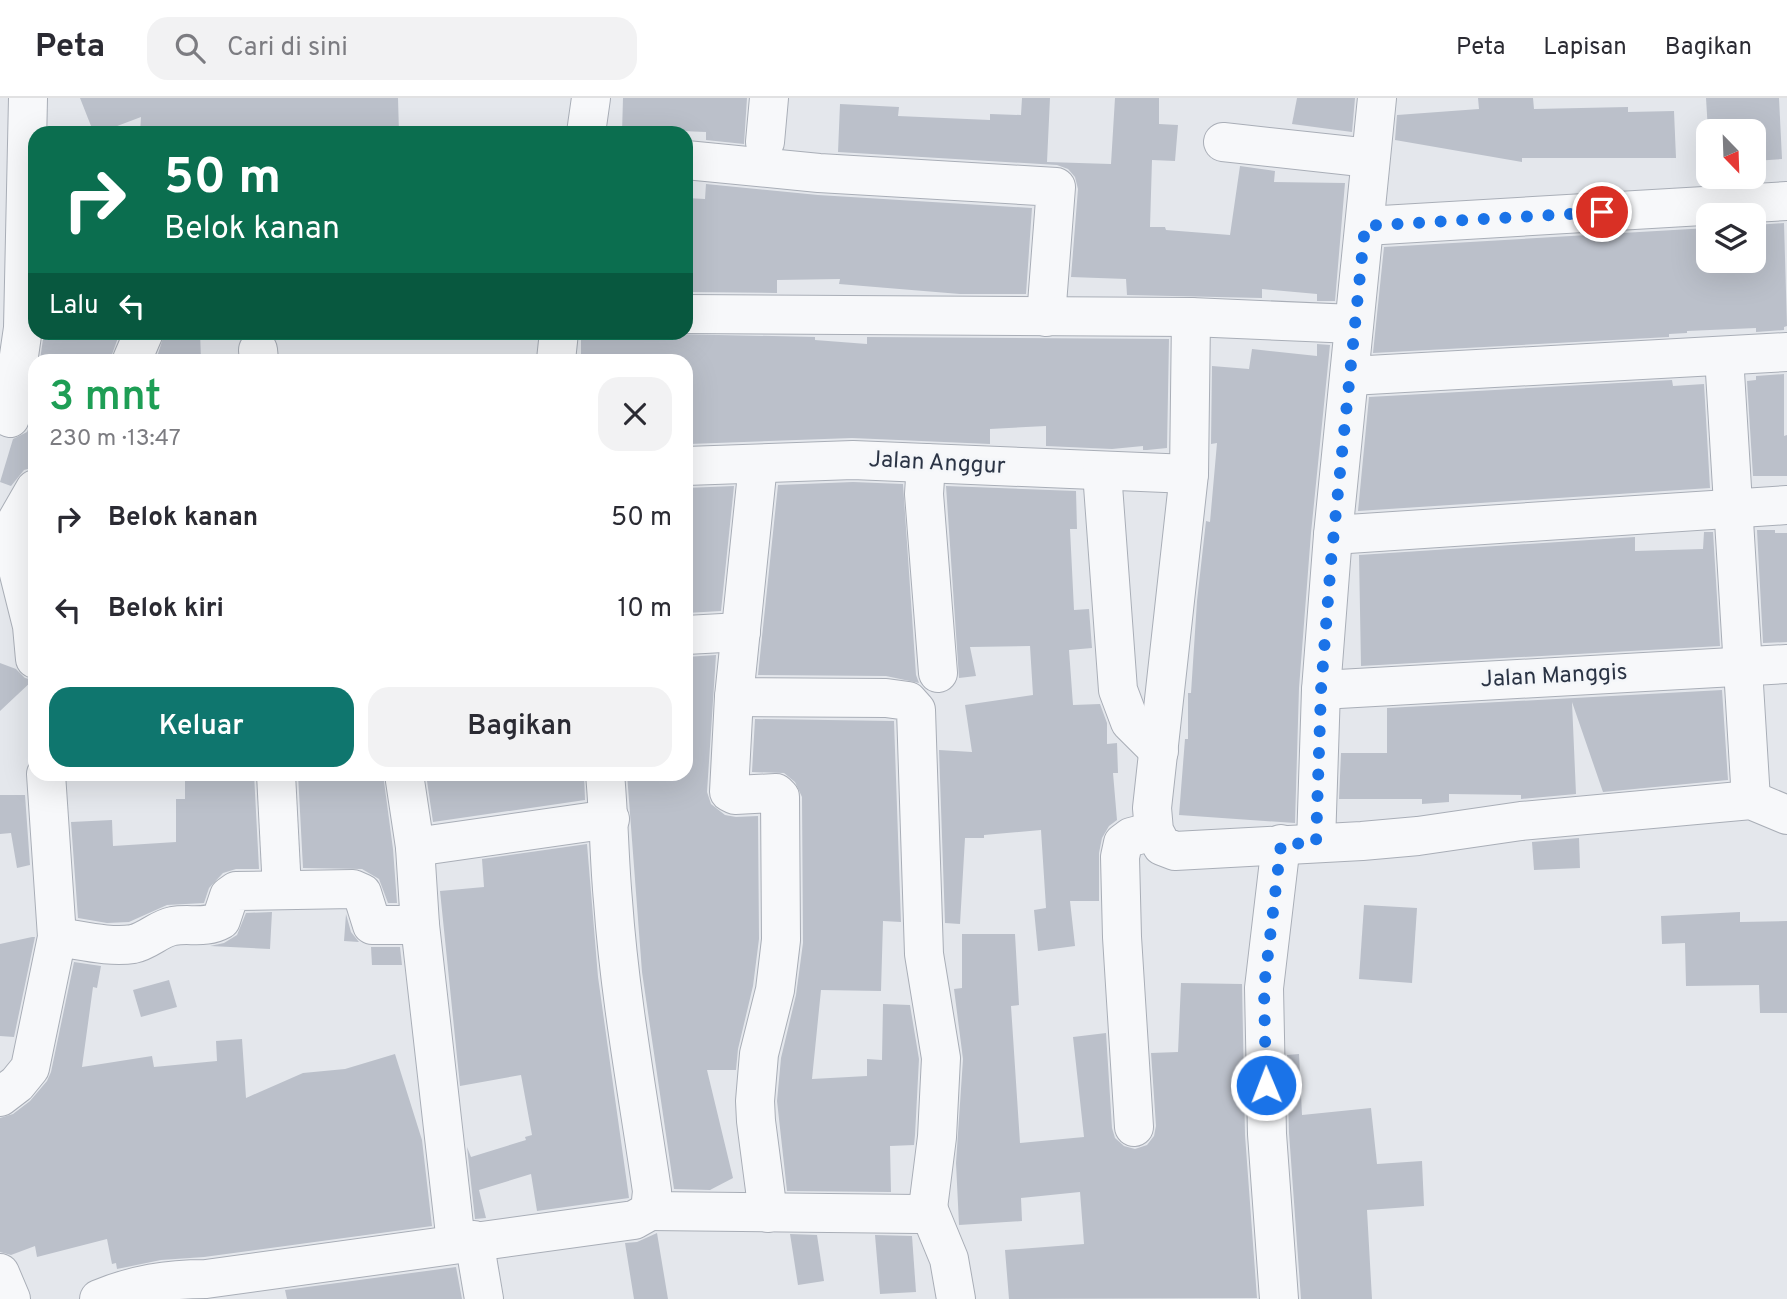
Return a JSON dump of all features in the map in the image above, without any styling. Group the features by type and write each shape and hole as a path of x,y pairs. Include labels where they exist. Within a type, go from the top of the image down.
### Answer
{"street":[{"path":"15,420 23,327 28,98"},
{"path":"587,126 591,98"},
{"path":"765,142 769,98"},
{"path":"1279,1299 1267,1134 1264,988 1298,844 1321,690 1333,535 1377,98"},
{"path":"1223,142 1370,158"},
{"path":"693,161 819,173 1056,187 1046,317"},
{"path":"1365,226 1787,201"},
{"path":"693,314 1191,317 1354,324"},
{"path":"1191,317 1189,474 1152,808 1154,831 1162,845 1175,851 1418,836 1521,821 1751,800 1787,815"},
{"path":"1350,376 1787,352"},
{"path":"1724,356 1751,800"},
{"name":"Jalan Anggur","path":"693,466 853,460 1189,474"},
{"path":"926,463 924,494 938,673"},
{"path":"758,464 734,697 730,792 735,795 776,793 780,797 781,940 775,990 759,1054 755,1101 768,1213"},
{"path":"1101,472 1118,690 1130,722 1159,751"},
{"path":"28,501 10,538 28,610"},
{"path":"1333,535 1787,505"},
{"path":"693,635 741,632"},
{"name":"Jalan Manggis","path":"1321,690 1787,663"},
{"path":"734,697 886,698 908,701 916,710 924,954 941,1058 937,1138 929,1208 949,1259 957,1299"},
{"path":"0,1097 17,1084 30,1068 57,937 46,781"},
{"path":"276,781 282,890"},
{"path":"405,781 415,847 420,925 465,1242 484,1299"},
{"path":"606,781 615,928 626,1024 652,1191 650,1211"},
{"path":"415,847 610,819"},
{"path":"1134,1127 1119,857 1123,843 1131,837 1154,831"},
{"path":"57,937 132,944 172,927 206,926 223,917 229,896 236,891 353,889 362,893 372,925 420,925"},
{"path":"99,1299 138,1285 206,1279 634,1220 650,1211 918,1214 929,1208"},
{"path":"0,1273 10,1299"}],"building":[{"path":"80,98 398,98 399,126 140,126 141,117 117,126 91,126"},
{"path":"623,98 747,98 744,144 706,140 706,132 693,131 693,126 622,126"},
{"path":"1022,98 1050,98 1047,162 1111,164 1115,98 1159,98 1159,124 1178,125 1175,161 1152,160 1150,227 1230,235 1240,166 1275,171 1274,182 1345,183 1335,301 1317,301 1317,294 1262,289 1262,298 1127,295 1126,279 1071,277 1078,189 1075,177 1068,169 1057,165 838,152 840,104 899,107 898,116 990,120 990,114 1021,115"},
{"path":"1297,98 1355,98 1352,132 1292,124"},
{"path":"1478,98 1533,98 1534,109 1628,107 1628,112 1674,111 1676,158 1522,158 1522,162 1395,140 1397,115 1479,109"},
{"path":"1706,98 1779,98 1782,159 1766,160 1766,119 1707,119"},
{"path":"706,184 818,195 1032,208 1026,294 960,294 839,284 840,279 777,280 777,293 693,292 693,198 705,199"},
{"path":"1784,223 1787,326 1784,330 1756,332 1756,328 1687,331 1669,334 1669,337 1373,353 1384,247 1696,229 1696,273 1766,273 1766,224"},
{"path":"693,334 815,337 815,340 867,344 867,337 1169,339 1167,448 1143,450 1143,446 1112,449 1046,446 1046,426 990,429 990,444 852,438 693,444 693,354 581,354 581,340 693,340"},
{"path":"43,340 117,340 112,354 41,354"},
{"path":"162,340 200,340 201,354 158,354"},
{"path":"1317,344 1330,345 1299,688 1295,823 1179,815 1185,739 1188,739 1188,693 1191,693 1197,601 1206,521 1210,522 1217,443 1211,444 1212,366 1249,369 1252,349 1317,356"},
{"path":"1784,374 1787,476 1753,476 1747,381 1756,380 1756,376"},
{"path":"1672,380 1673,386 1704,384 1710,488 1358,511 1369,397"},
{"path":"28,430 28,469 11,486 0,482 13,439"},
{"path":"853,482 903,484 916,675 919,683 886,676 758,675 778,485"},
{"path":"734,486 721,611 693,613 693,488"},
{"path":"946,486 1076,491 1077,529 1070,529 1074,610 1089,609 1092,648 1069,650 1073,705 1100,704 1107,723 1107,744 1117,743 1118,773 1113,773 1117,820 1109,826 1102,838 1099,853 1099,901 1070,901 1075,946 1038,951 1034,910 1046,908 1041,830 965,838 960,924 945,923 939,750 972,752 965,705 1033,695 1030,646 970,647 976,676 959,678"},
{"path":"1757,530 1787,533 1787,642 1763,643"},
{"path":"1704,532 1713,532 1720,646 1361,666 1359,555 1635,537 1635,551 1703,549"},
{"path":"716,655 707,792 711,804 725,815 758,816 759,939 753,986 738,1049 736,1070 707,1070 733,1178 710,1190 674,1189 642,972 628,781 693,781 693,657"},
{"path":"0,663 16,669 28,679 28,685 0,711"},
{"path":"1722,690 1728,780 1603,792 1572,702 1576,794 1521,799 1521,795 1449,794 1449,802 1422,804 1422,799 1339,799 1341,753 1387,753 1387,708"},
{"path":"755,719 894,721 901,922 883,921 881,991 821,990 812,1079 867,1076 867,1059 882,1060 883,1004 910,1005 919,1059 914,1145 890,1146 891,1192 787,1191 777,1101 781,1058 796,995 803,943 802,797 795,782 784,773 752,772"},
{"path":"185,781 254,781 259,869 236,869 223,873 209,888 204,903 167,905 129,922 107,923 78,918 71,822 112,820 113,846 176,842 176,799 185,799"},
{"path":"298,781 384,781 397,903 388,903 379,879 362,869 303,868"},
{"path":"427,781 584,781 585,800 433,822"},
{"path":"0,795 25,795 30,865 17,868 11,833 0,834"},
{"path":"1579,838 1580,868 1534,870 1532,842"},
{"path":"587,844 598,977 629,1198 537,1211 531,1174 479,1190 486,1218 475,1219 467,1147 471,1157 526,1140 525,1137 532,1135 521,1075 460,1086 440,891 484,887 482,859"},
{"path":"1364,905 1417,908 1412,983 1359,979"},
{"path":"272,912 270,949 210,946 224,943 237,935 246,913"},
{"path":"1740,912 1740,922 1787,921 1787,1013 1760,1013 1759,985 1686,986 1685,943 1662,944 1661,916"},
{"path":"346,914 351,932 359,942 344,941"},
{"path":"962,934 1015,934 1019,1005 1011,1006 1020,1143 1084,1137 1073,1037 1106,1033 1112,1128 1115,1138 1124,1146 1135,1149 1147,1145 1154,1136 1156,1126 1151,1053 1178,1052 1181,983 1242,984 1245,1135 1257,1298 1009,1299 1005,1250 1084,1244 1080,1192 1021,1198 1022,1221 959,1225 956,1163 963,1059 954,989 962,988"},
{"path":"35,937 14,1037 0,1036 0,944"},
{"path":"371,947 400,947 402,965 372,965"},
{"path":"74,962 101,966 97,988 93,987 82,1067 152,1056 154,1067 217,1061 216,1041 242,1039 246,1098 303,1073 345,1069 395,1054 422,1140 432,1226 204,1257 161,1260 117,1269 116,1263 112,1264 107,1239 37,1257 35,1246 11,1255 0,1252 0,1118 13,1114 30,1101 47,1081"},
{"path":"169,980 177,1007 141,1017 133,990"},
{"path":"1299,1054 1302,1115 1371,1108 1377,1164 1422,1161 1424,1206 1367,1210 1372,1299 1301,1299 1289,1133 1287,1055"},
{"path":"657,1233 668,1299 634,1299 625,1243 637,1242"},
{"path":"790,1234 817,1235 824,1281 798,1285"},
{"path":"875,1235 912,1236 916,1292 880,1294"},
{"path":"456,1267 462,1299 287,1299 285,1290"}],"route":[{"path":"1266,1085 1264,988 1281,844 1316,843 1321,690 1333,535 1365,226 1602,212"}]}
